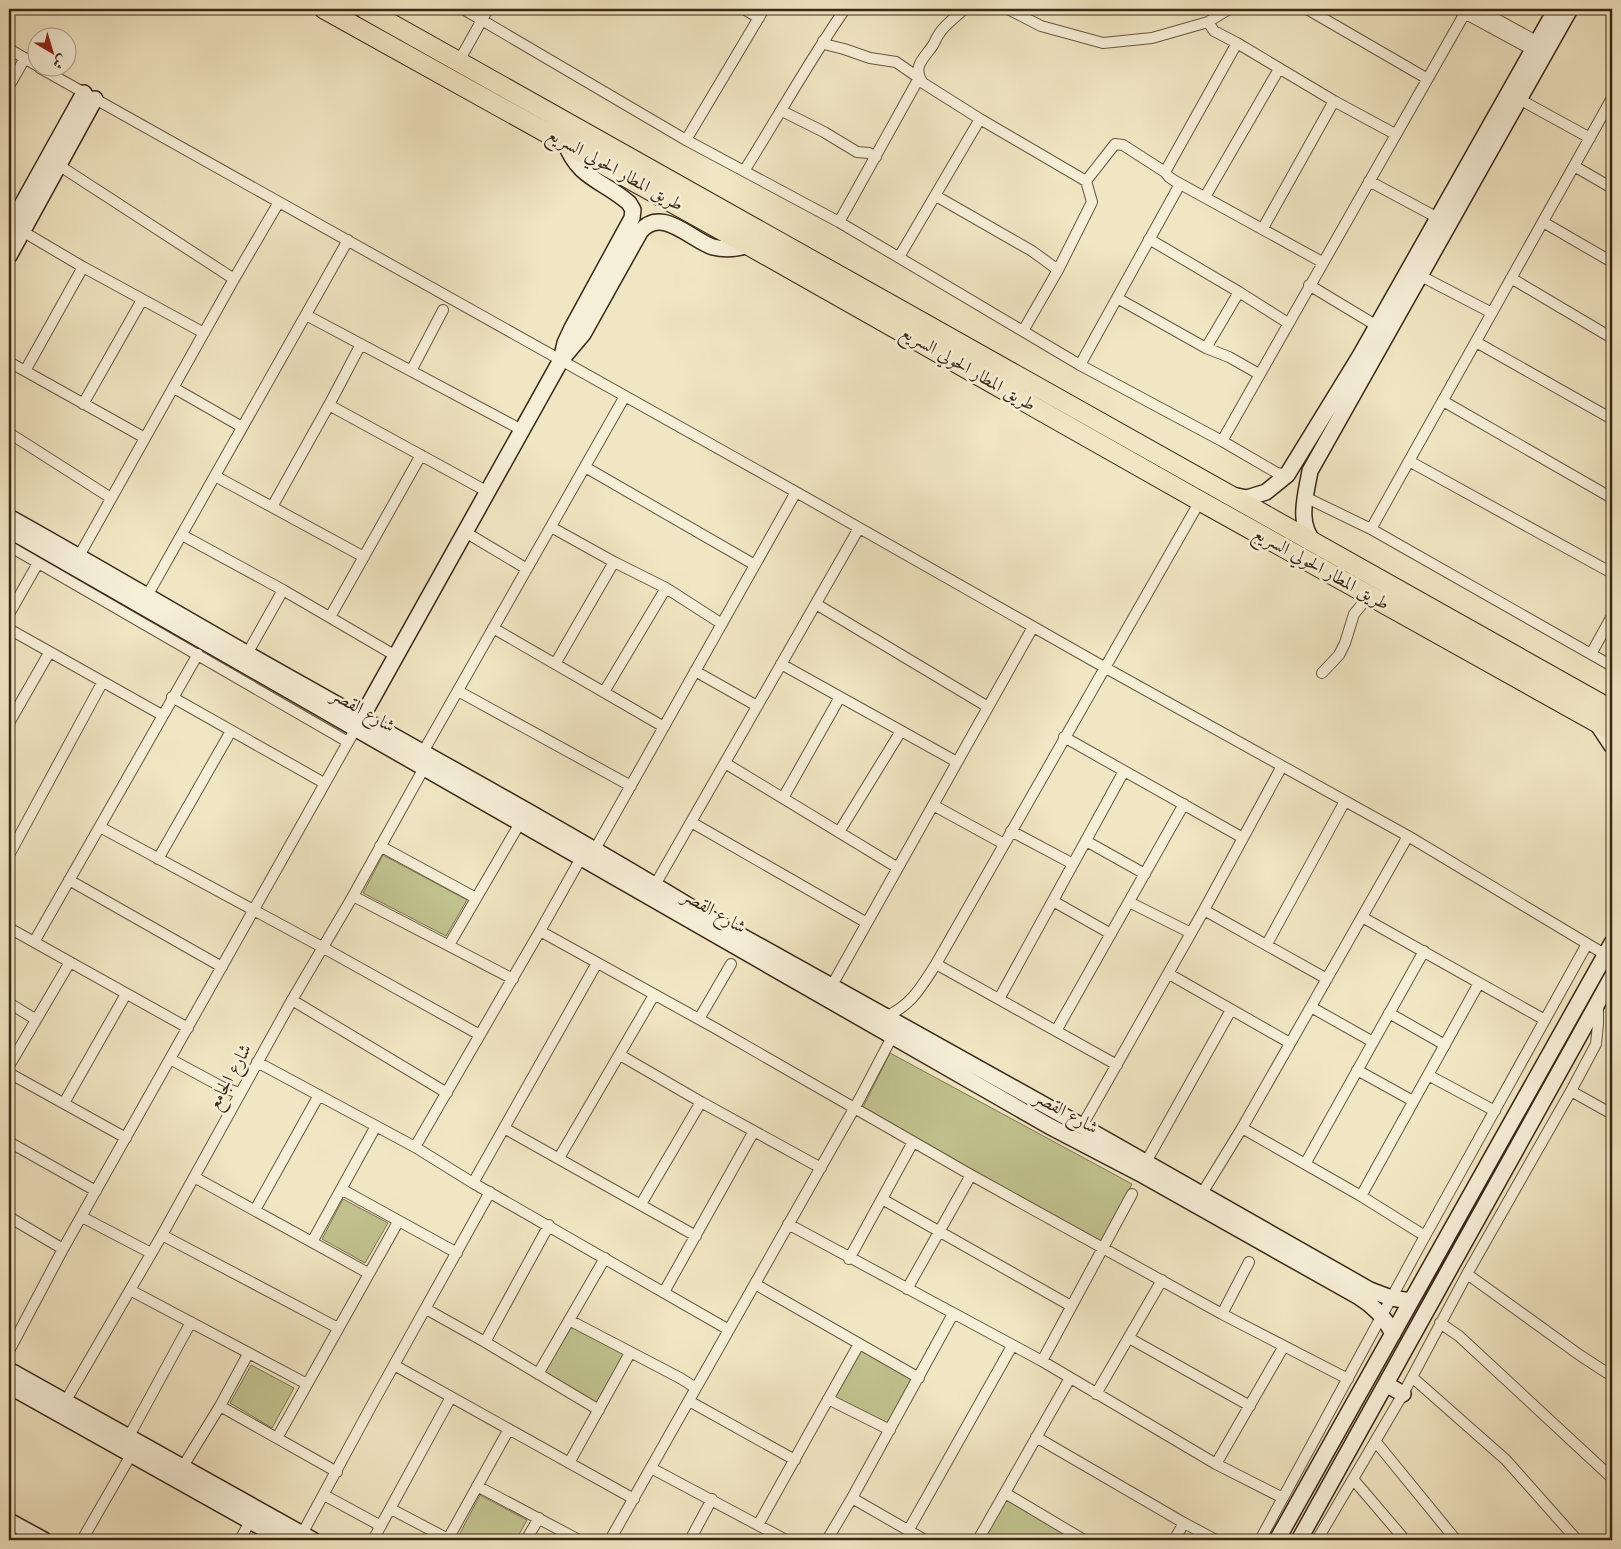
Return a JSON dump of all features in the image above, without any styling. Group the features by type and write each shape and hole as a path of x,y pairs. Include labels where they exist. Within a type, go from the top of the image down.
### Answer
{"highway":[{"name":"طريق المطار الحولي السريع","path":"324,9 748,244 1200,501 1612,731"},
{"name":"طريق المطار الحولي السريع","path":"365,9 1612,710"}],"street":[{"path":"463,9 686,140 839,222 1080,365 1222,441 1277,473 1287,475"},
{"path":"459,61 488,9"},
{"path":"686,140 761,13 744,9"},
{"path":"744,171 845,9"},
{"path":"839,222 919,78 918,68 923,57 933,45 939,33 964,9"},
{"path":"1008,9 1041,26 1103,43 1152,38 1208,22 1229,9"},
{"path":"1307,9 1426,78"},
{"path":"1478,9 1536,46"},
{"path":"1318,546 1311,539 1304,523 1305,497 1310,472 1372,347 1377,326 1556,9"},
{"path":"1227,494 1247,498 1266,492 1287,475 1419,275 1570,9"},
{"path":"1222,441 1395,134 1461,11 1536,46"},
{"path":"1208,22 1214,31 1395,134"},
{"path":"823,42 870,58 896,62 923,83 980,119 1086,181 1092,202 1058,270 1023,331"},
{"path":"1165,172 1237,43"},
{"path":"9,49 28,60"},
{"path":"9,86 25,58"},
{"path":"1205,198 1280,68"},
{"path":"58,78 1104,667 1408,836 1587,944 1609,949 1277,1540"},
{"path":"16,230 60,166 90,96"},
{"path":"9,256 16,230 90,96"},
{"path":"1371,530 1574,166 1610,109 1612,98"},
{"path":"1519,99 1590,138"},
{"path":"1263,228 1334,101"},
{"path":"782,111 824,132 857,152 869,153 876,157"},
{"path":"899,257 980,119"},
{"path":"9,1351 96,1191 561,360 572,328 631,222 633,214 629,203 581,170 571,157 565,142"},
{"path":"1086,181 1115,144 1123,145 1180,184 1322,262"},
{"path":"60,166 234,279"},
{"path":"1574,166 1612,188"},
{"path":"1368,181 1438,218"},
{"path":"1080,365 1180,184"},
{"path":"936,196 1032,251 1058,270"},
{"path":"79,556 279,202"},
{"path":"561,360 583,334 640,232 647,225 656,221 665,222 706,244 720,248 734,248 748,244"},
{"path":"1543,222 1612,262"},
{"path":"16,230 204,333"},
{"path":"1149,239 1288,323"},
{"path":"147,596 348,240"},
{"path":"25,371 83,267"},
{"path":"1419,275 1492,313"},
{"path":"1511,278 1612,338"},
{"path":"1310,285 1377,326"},
{"path":"1206,348 1239,292"},
{"path":"1117,298 1206,348 1259,374"},
{"path":"83,404 142,300"},
{"path":"411,371 443,310"},
{"path":"306,315 522,430"},
{"path":"1476,342 1612,419"},
{"path":"272,507 330,405 361,344"},
{"path":"9,362 145,438"},
{"path":"174,388 242,428"},
{"path":"423,752 625,396"},
{"path":"1443,401 1612,498"},
{"path":"330,405 488,492"},
{"path":"9,433 111,498"},
{"path":"330,617 421,455"},
{"path":"1409,461 1612,573"},
{"path":"585,467 755,565"},
{"path":"215,476 364,556"},
{"path":"415,1147 540,932 630,786 796,492"},
{"path":"1305,497 1371,530 1612,666"},
{"path":"885,1017 909,1003 936,964 1200,501"},
{"name":"شارع القصر","path":"9,517 79,556 95,573"},
{"path":"551,526 614,562 666,588 722,624"},
{"path":"655,885 859,528"},
{"name":"شارع القصر","path":"9,530 95,573 355,729 520,823 587,854 715,928 892,1037 1359,1297 1382,1316 1393,1334"},
{"path":"465,532 527,569"},
{"path":"182,535 284,590 396,656"},
{"path":"9,546 198,654 355,729 423,752 587,854 655,885 684,910"},
{"path":"9,614 38,562"},
{"path":"555,664 614,562"},
{"path":"604,692 666,588"},
{"path":"247,654 284,590"},
{"name":"شارع القصر","path":"126,591 147,596 247,654 355,729"},
{"path":"1322,673 1339,655 1345,644 1354,614 1369,596"},
{"path":"816,604 988,706"},
{"path":"1591,654 1612,616"},
{"path":"831,986 1033,627"},
{"path":"493,628 664,727"},
{"path":"9,629 102,683 162,715"},
{"path":"9,723 12,710 49,653"},
{"path":"34,942 198,654"},
{"path":"781,664 957,762"},
{"path":"695,671 757,706"},
{"path":"10,848 102,683"},
{"path":"458,691 630,786"},
{"path":"172,697 324,783"},
{"path":"783,798 840,697"},
{"path":"1587,716 1604,732 1612,746"},
{"path":"158,859 231,731"},
{"path":"839,832 901,731"},
{"path":"1064,737 1243,838"},
{"path":"725,763 898,868"},
{"path":"1082,1126 1169,974 1282,766"},
{"name":"شارع الجامع","path":"65,1402 162,1235 239,1093 353,896 424,768"},
{"path":"999,999 1124,771"},
{"path":"1267,944 1345,801"},
{"path":"1056,1031 1184,804"},
{"path":"933,805 1004,844"},
{"path":"691,822 867,923"},
{"path":"448,945 520,823"},
{"path":"100,827 480,1035"},
{"path":"1011,831 1073,864"},
{"path":"1201,1195 1242,1128 1408,836"},
{"path":"1086,841 1144,874"},
{"path":"380,846 476,898"},
{"path":"70,880 222,968"},
{"path":"353,896 513,978"},
{"path":"1053,901 1111,934"},
{"path":"1129,902 1191,933"},
{"path":"1204,910 1327,978"},
{"path":"1362,917 1545,1020"},
{"path":"9,928 188,1028"},
{"path":"715,928 831,986 1370,1290 1391,1298 1411,1300"},
{"path":"540,932 699,1019 971,1175 1222,1314 1348,1379"},
{"path":"1260,1540 1425,1236 1587,944"},
{"path":"1305,1164 1424,952"},
{"path":"9,1066 35,1018 70,962"},
{"path":"473,1182 597,963"},
{"path":"699,1019 731,964"},
{"path":"936,964 1117,1065"},
{"path":"1169,974 1290,1043"},
{"path":"1300,1540 1612,977"},
{"path":"1361,1196 1479,983"},
{"path":"64,1103 126,994"},
{"path":"559,1158 654,994"},
{"path":"292,1000 447,1093"},
{"path":"9,1003 35,1018"},
{"path":"1321,1538 1403,1394 1466,1274 1596,1044 1598,1004"},
{"path":"1311,1007 1373,1042"},
{"path":"1146,1162 1231,1010"},
{"path":"1389,1013 1444,1045"},
{"path":"610,1540 821,1168 892,1037"},
{"path":"620,1055 821,1168"},
{"path":"170,1059 222,1087 239,1093"},
{"path":"257,1062 415,1147 729,1330"},
{"path":"1357,1070 1413,1101"},
{"path":"1539,1072 1546,1080 1552,1081 1556,1079"},
{"path":"9,1073 126,1138"},
{"path":"1428,1075 1495,1111"},
{"path":"1571,1091 1612,1114"},
{"path":"255,1210 319,1095"},
{"path":"641,1204 702,1102"},
{"path":"1522,1104 1531,1102 1537,1106 1538,1111"},
{"path":"1040,1121 1047,1116 1048,1108"},
{"path":"1056,1130 1058,1121 1065,1117"},
{"path":"312,1242 376,1126"},
{"path":"504,1128 696,1236"},
{"path":"1242,1128 1361,1196 1425,1236"},
{"path":"664,1292 754,1132"},
{"path":"9,1142 96,1191"},
{"path":"849,1259 913,1142"},
{"path":"907,1289 971,1175"},
{"path":"194,1177 368,1273"},
{"path":"341,1189 457,1253"},
{"path":"9,1386 131,1454 206,1489 235,1505 307,1537 324,1495 490,1192"},
{"path":"1042,1361 1132,1194"},
{"path":"882,1199 1071,1306"},
{"path":"82,1217 151,1254"},
{"path":"9,1218 64,1249"},
{"path":"277,1438 398,1222"},
{"path":"788,1224 849,1259 1042,1361 1216,1464 1283,1498"},
{"path":"485,1342 549,1225"},
{"path":"162,1235 338,1328"},
{"path":"538,1374 605,1258"},
{"path":"1222,1314 1249,1262"},
{"path":"1466,1274 1612,1376"},
{"path":"1096,1394 1162,1280"},
{"path":"755,1284 919,1378"},
{"path":"130,1290 307,1384"},
{"path":"426,1309 599,1410"},
{"path":"827,1540 954,1314"},
{"path":"569,1320 696,1388"},
{"path":"128,1438 191,1322"},
{"path":"1440,1323 1459,1336 1612,1478"},
{"path":"1129,1338 1250,1406"},
{"path":"758,1525 859,1344"},
{"path":"908,1530 1012,1346"},
{"path":"1216,1464 1284,1346"},
{"path":"569,1463 630,1353"},
{"path":"182,1468 220,1406 248,1354"},
{"path":"394,1365 634,1499"},
{"path":"9,1370 182,1468 206,1489"},
{"path":"1412,1377 1506,1460 1577,1540"},
{"path":"978,1540 1070,1378"},
{"path":"1386,1384 1403,1394"},
{"path":"373,1540 451,1397"},
{"path":"828,1399 890,1430"},
{"path":"689,1401 795,1460"},
{"path":"220,1406 337,1472"},
{"path":"391,1509 449,1540 509,1429"},
{"path":"1340,1430 1346,1440 1356,1439"},
{"path":"1036,1437 1216,1540"},
{"path":"1376,1442 1456,1540"},
{"path":"82,1540 131,1454"},
{"path":"1324,1458 1334,1457 1339,1462 1340,1467"},
{"path":"651,1468 786,1540"},
{"path":"1353,1479 1405,1540"},
{"path":"478,1486 579,1540"},
{"path":"1005,1493 1084,1540"},
{"path":"324,1495 381,1526"},
{"path":"852,1498 926,1540"},
{"path":"690,1540 712,1499"},
{"path":"235,1505 250,1522 284,1540"},
{"path":"526,1540 538,1518"},
{"path":"9,1521 44,1540"},
{"path":"240,1540 250,1522"},
{"path":"1174,1540 1184,1523"}],"green space":[{"path":"383,855 467,900 446,936 363,893"},
{"path":"890,1053 1132,1184 1101,1243 863,1107"},
{"path":"343,1199 388,1223 365,1263 322,1239"},
{"path":"571,1325 625,1355 598,1404 544,1372"},
{"path":"860,1350 913,1379 889,1424 835,1398"},
{"path":"251,1365 294,1388 272,1428 230,1403"},
{"path":"480,1495 527,1520 516,1540 464,1540 458,1537"},
{"path":"1005,1497 1077,1540 981,1540"}]}
